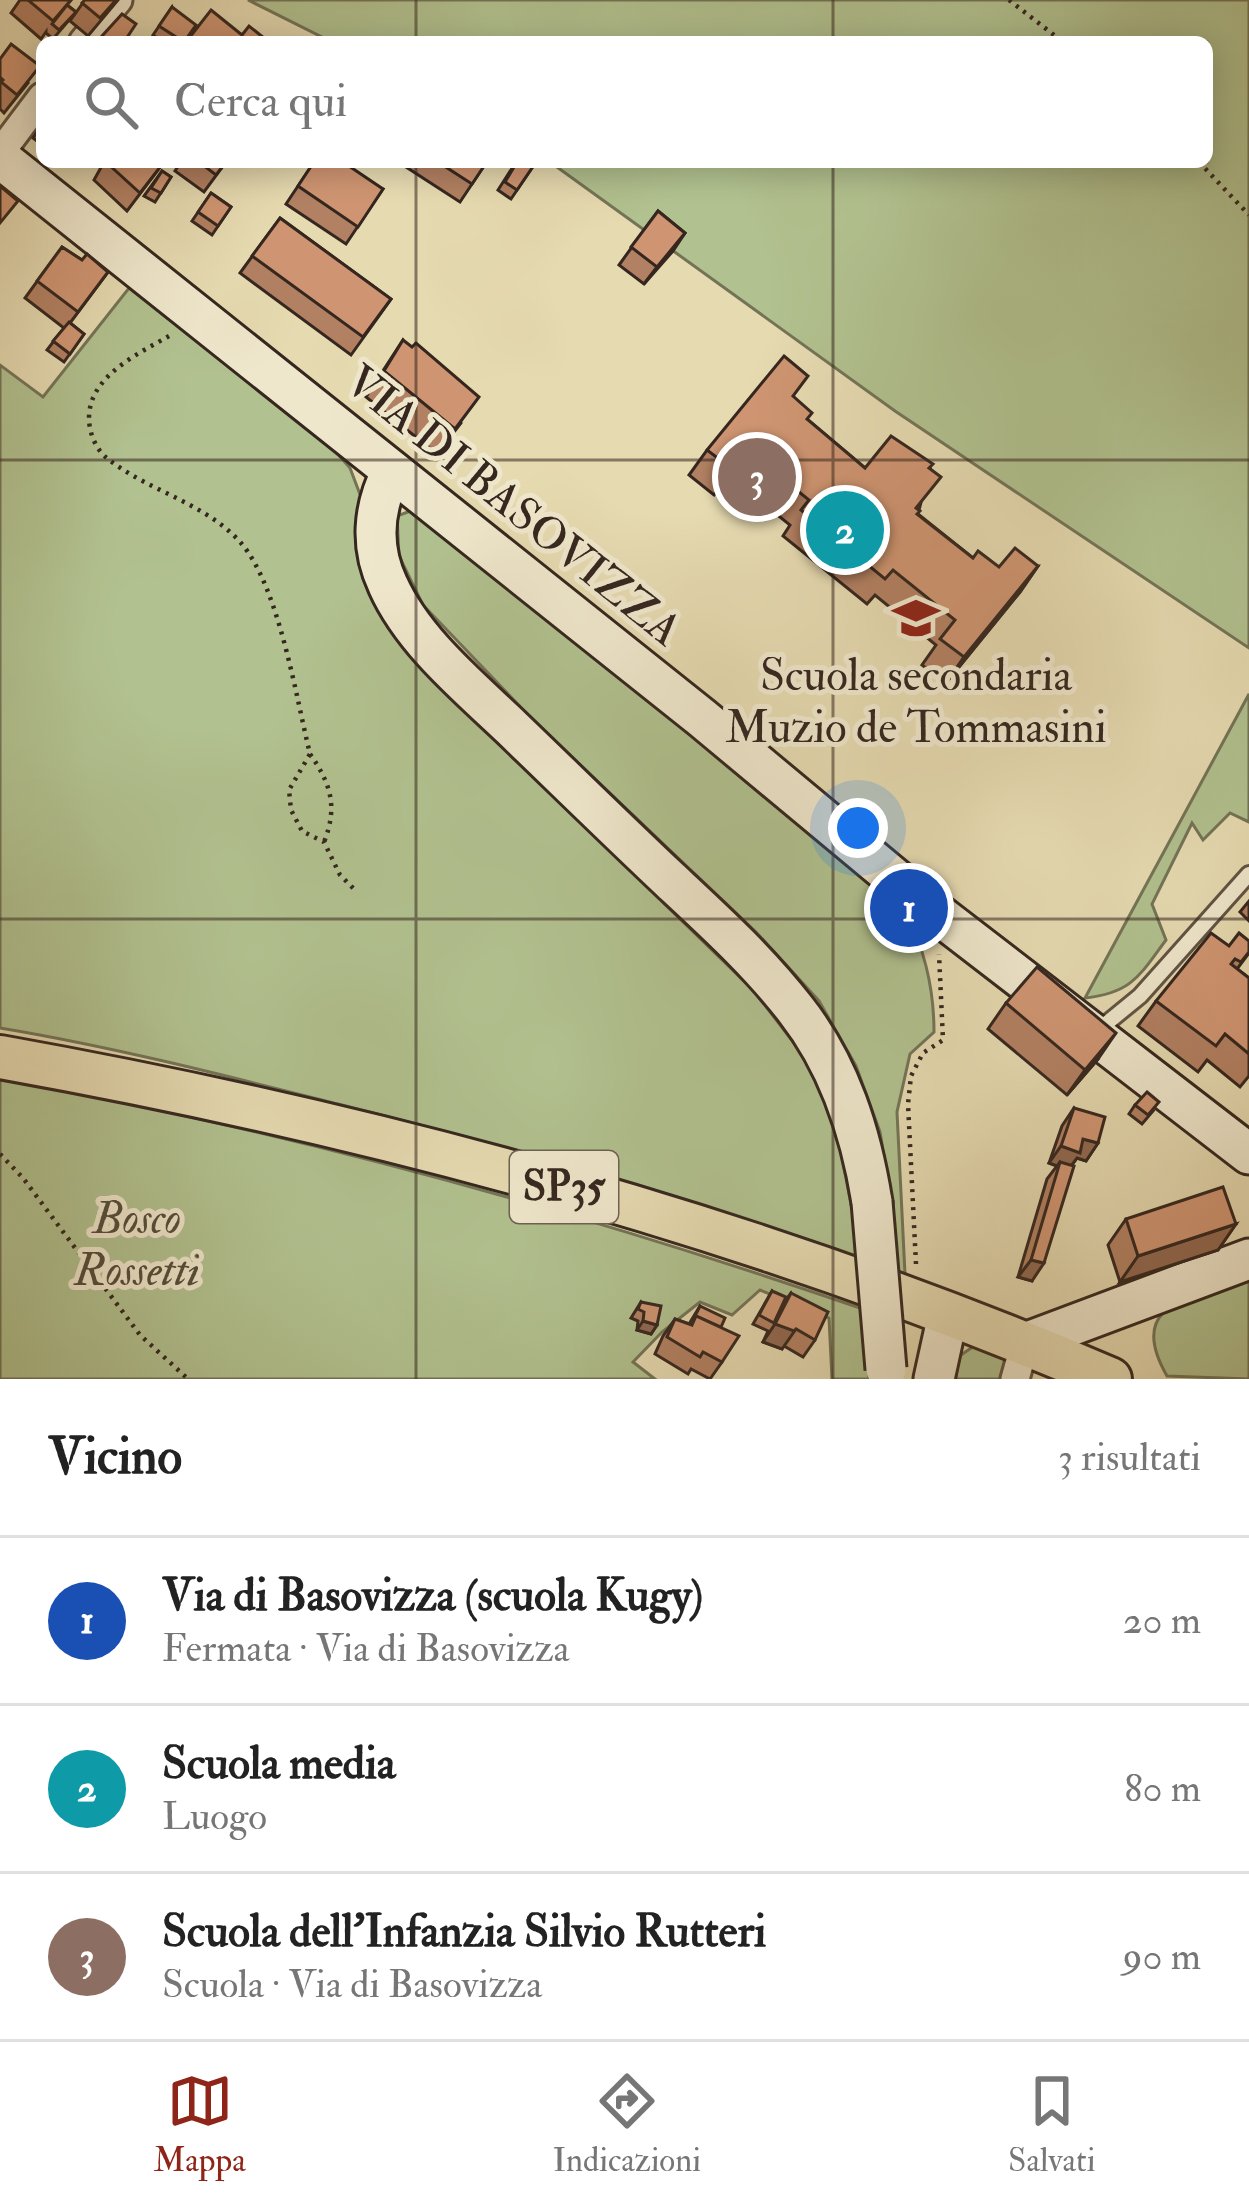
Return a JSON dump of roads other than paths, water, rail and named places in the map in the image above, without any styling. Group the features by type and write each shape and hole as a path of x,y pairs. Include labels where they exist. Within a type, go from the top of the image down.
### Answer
{"main road":[{"name":"VIA DI BASOVIZZA","path":"0,156 702,718 935,912 1249,1154"},
{"path":"392,471 376,510 376,533 388,585 405,614 473,691 722,929 800,1014 836,1076 859,1132 872,1202 887,1374"},
{"name":"SP35","path":"0,1057 184,1090 478,1161 703,1229 931,1310 1020,1361 1110,1379"},
{"path":"1020,1361 1249,1259"},
{"path":"931,1310 934,1379"}],"street":[{"path":"88,36 118,0"},
{"path":"0,156 36,105"}],"lane":[{"path":"1096,1032 1140,997 1249,874"}],"place":[{"name":"Scuola dell'Infanzia Silvio Rutteri","path":"757,477"},
{"name":"Scuola media","path":"845,530"},
{"name":"Scuola secondaria Muzio de Tommasini","path":"916,618"},
{"name":"Via di Basovizza (scuola Kugy)","path":"909,908"}],"park label":[{"name":"Bosco Rossetti","path":"137,1245"}]}
